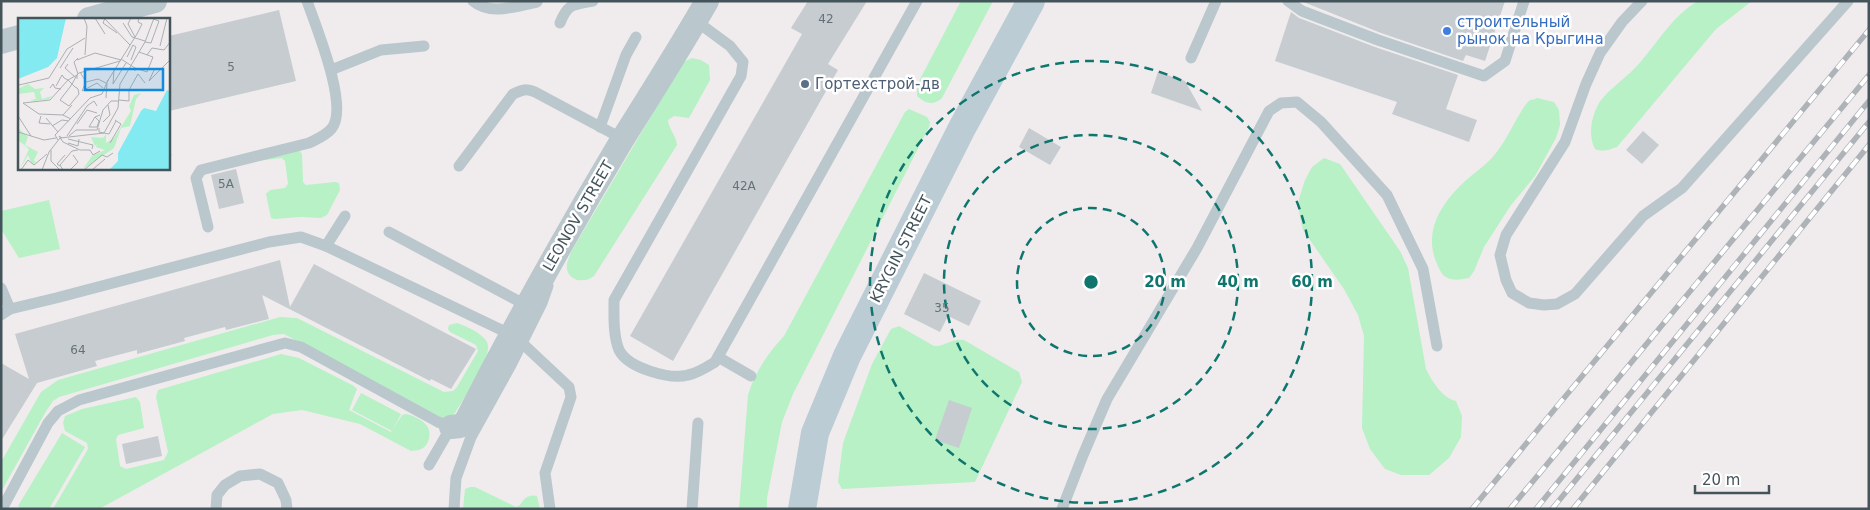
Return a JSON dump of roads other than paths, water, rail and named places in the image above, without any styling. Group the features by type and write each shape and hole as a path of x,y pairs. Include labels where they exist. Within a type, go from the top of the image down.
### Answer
{"main road":[{"name":"KRYGIN STREET","path":"802,509 815,432 847,356 962,128 1031,1"}],"street":[{"path":"97,18 120,15 155,1"},
{"name":"LEONOV STREET","path":"451,427 460,426 466,421 516,339 526,304 701,11"},
{"path":"1,42 18,37"}],"lane":[{"path":"208,227 197,184 197,175 201,170 309,143 322,137 332,128 336,118 337,106 331,70 307,1"},
{"path":"473,1 487,9 502,9 537,2"},
{"path":"560,23 565,10 572,5 593,1"},
{"path":"701,11 743,62 741,76 614,300 614,322 619,350 628,361 664,376 686,376 699,372 716,362 917,1"},
{"path":"1191,58 1216,1"},
{"path":"1288,1 1302,11 1378,40 1484,76 1505,61 1524,1"},
{"path":"1642,1 1622,22 1600,52 1565,142 1506,235 1500,255 1506,280 1512,293 1529,303 1557,304 1575,294 1643,216 1682,188 1848,1"},
{"path":"600,127 626,55 636,37"},
{"path":"331,70 381,50 424,46"},
{"path":"459,166 513,94 528,88 623,139"},
{"path":"1062,509 1107,399 1197,248 1269,111 1281,103 1296,102 1320,122 1387,195 1423,269 1436,346"},
{"path":"326,246 345,216"},
{"path":"389,232 526,304"},
{"path":"1,288 6,312 210,257 290,238 302,237 326,246 516,339 569,387 571,397 546,474 550,509"},
{"path":"454,509 456,478 464,453 516,339 547,292 549,282 546,270"},
{"path":"2,509 48,423 58,411 79,400 285,343 301,347 438,422 451,427 429,465"},
{"path":"718,357 751,376"},
{"path":"692,509 698,423"},
{"path":"216,509 218,495 225,485 240,476 260,474 278,483 286,500 287,509"}],"railway":[{"path":"1472,509 1869,30"},
{"path":"1510,509 1869,75"},
{"path":"1536,509 1869,101"},
{"path":"1552,509 1869,122"},
{"path":"1573,509 1869,145"}],"place":[{"name":"строительный рынок на Крыгина","path":"1447,31"},
{"name":"Гортехстрой-дв","path":"805,84"}]}
